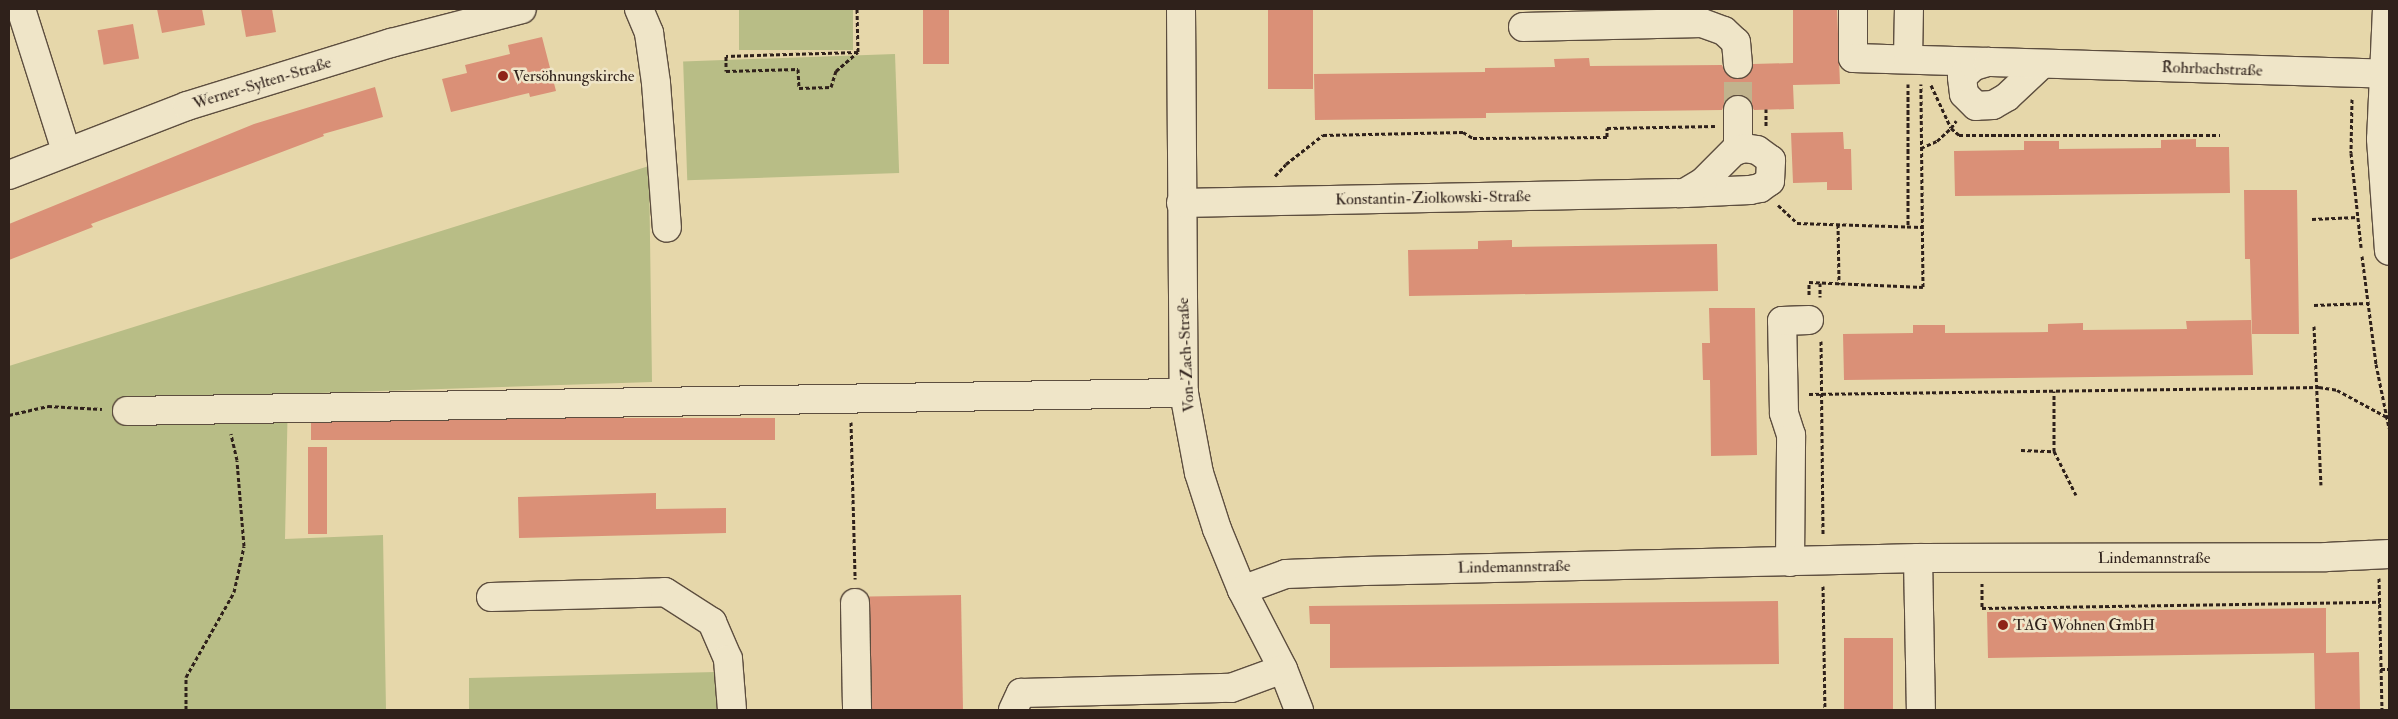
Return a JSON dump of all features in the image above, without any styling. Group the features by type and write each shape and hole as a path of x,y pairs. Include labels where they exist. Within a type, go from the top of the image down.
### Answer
{"street":[{"path":"21,9 66,151"},
{"name":"Werner-Sylten-Straße","path":"9,175 66,151 187,106 390,43 522,9"},
{"path":"639,9 649,33 656,84 667,228"},
{"name":"Von-Zach-Straße","path":"1181,9 1181,203 1184,394 1199,473 1216,529 1242,590 1283,669 1299,710"},
{"name":"Rohrbachstraße","path":"1853,9 1853,58 1912,66 1988,62 2382,74"},
{"path":"1909,9 1912,66"},
{"path":"2387,9 2382,74 2381,139 2389,251"},
{"path":"1523,27 1702,23 1724,31 1736,42 1738,64"},
{"name":"Rohrbachstraße","path":"1988,62 1974,66 1962,77 1964,94 1976,106 1993,105 2007,97 2042,64"},
{"path":"1685,193 1703,182 1738,130 1757,150 1771,160 1770,181 1760,188"},
{"name":"Konstantin-Ziolkowski-Straße","path":"1181,203 1685,193 1760,188"},
{"path":"1790,562 1790,435 1784,413 1782,321 1817,320"},
{"path":"127,410 1184,394"},
{"name":"Lindemannstraße","path":"1242,590 1286,574 1918,558 2326,557 2389,554"},
{"path":"1918,558 1921,710"},
{"path":"491,597 665,592 712,622 728,659 732,710"},
{"path":"855,603 857,710"},
{"path":"1013,710 1021,693 1231,688 1283,669"}],"path":[{"path":"857,9 858,52"},
{"path":"858,52 836,71 832,87 799,88 798,69 726,71 726,56 858,52"},
{"path":"1912,66 1951,128 1959,135 2220,135"},
{"path":"1809,282 1923,287 1921,148 1912,66"},
{"path":"1908,226 1912,66"},
{"path":"1254,201 1286,164 1323,136 1463,132 1473,138 1607,138 1607,128 1725,126 1738,130 1766,130 1766,110"},
{"path":"1921,148 1938,141 1951,128"},
{"path":"1760,188 1797,224 1922,227"},
{"path":"2312,219 2357,217"},
{"path":"1838,224 1839,284"},
{"path":"1820,283 1817,320 1822,394 1825,710"},
{"path":"2314,304 2368,303"},
{"path":"2314,326 2321,485"},
{"path":"1784,395 2317,387 2337,390 2387,418"},
{"path":"2054,391 2054,451 2076,495"},
{"path":"850,399 855,603"},
{"path":"9,415 48,406 127,410"},
{"path":"186,710 186,677 234,592 244,546 237,460 226,409"},
{"path":"2021,450 2054,451"},
{"path":"1981,558 1982,608 2380,602"},
{"path":"2379,580 2382,710"},
{"path":"2381,669 2389,669"}],"green space":[{"path":"739,9 853,9 853,50 739,50"},
{"path":"895,54 899,173 687,180 683,61"},
{"path":"649,166 652,382 288,394 285,539 383,535 386,710 9,710 9,366"},
{"path":"716,672 717,710 469,710 469,678"}],"building":[{"path":"157,9 202,9 205,25 162,33"},
{"path":"241,9 272,9 276,32 246,37"},
{"path":"923,9 949,9 949,64 923,64"},
{"path":"1268,9 1313,9 1313,89 1268,89"},
{"path":"1793,9 1837,9 1840,84 1793,85 1794,109 1754,110 1746,97 1738,94 1725,102 1722,110 1486,113 1486,118 1315,120 1314,74 1485,72 1485,68 1555,67 1554,59 1589,58 1590,66 1722,65 1726,73 1740,79 1747,76 1753,64 1793,63"},
{"path":"133,24 139,58 104,65 98,30"},
{"name":"Versöhnungskirche","path":"542,37 556,91 530,97 529,93 451,112 442,79 467,73 465,65 510,54 508,45"},
{"path":"375,87 383,117 323,134 324,136 91,224 93,227 9,260 9,224 254,124"},
{"path":"1843,132 1844,149 1851,149 1852,190 1827,190 1827,182 1793,183 1791,133"},
{"path":"2196,139 2196,147 2229,147 2230,193 1955,196 1954,151 2024,150 2024,141 2059,141 2059,149 2161,148 2161,140"},
{"path":"2244,190 2297,190 2299,334 2252,334 2250,259 2245,259"},
{"path":"1512,240 1512,247 1717,244 1718,291 1409,296 1408,250 1478,249 1478,241"},
{"path":"1709,308 1755,308 1757,455 1711,456 1710,380 1703,380 1702,343 1710,343"},
{"path":"2251,320 2253,375 1844,380 1843,334 1913,333 1913,325 1945,325 1945,333 2048,332 2048,324 2083,323 2083,330 2187,329 2186,321"},
{"path":"311,418 775,418 775,440 311,440"},
{"path":"308,447 327,447 327,534 308,534"},
{"path":"656,493 656,509 726,508 726,533 519,538 518,497"},
{"path":"961,595 963,710 871,710 869,597"},
{"path":"1778,601 1779,664 1330,668 1330,624 1310,624 1309,606"},
{"path":"2326,608 2326,653 2359,652 2360,710 2315,710 2314,653 1988,658 1987,612"},
{"path":"1844,638 1893,638 1893,710 1844,710"}],"tunnel":[{"path":"1738,64 1738,110"}],"place":[{"name":"Versöhnungskirche","path":"503,76"},
{"name":"TAG Wohnen GmbH","path":"2003,625"}]}
